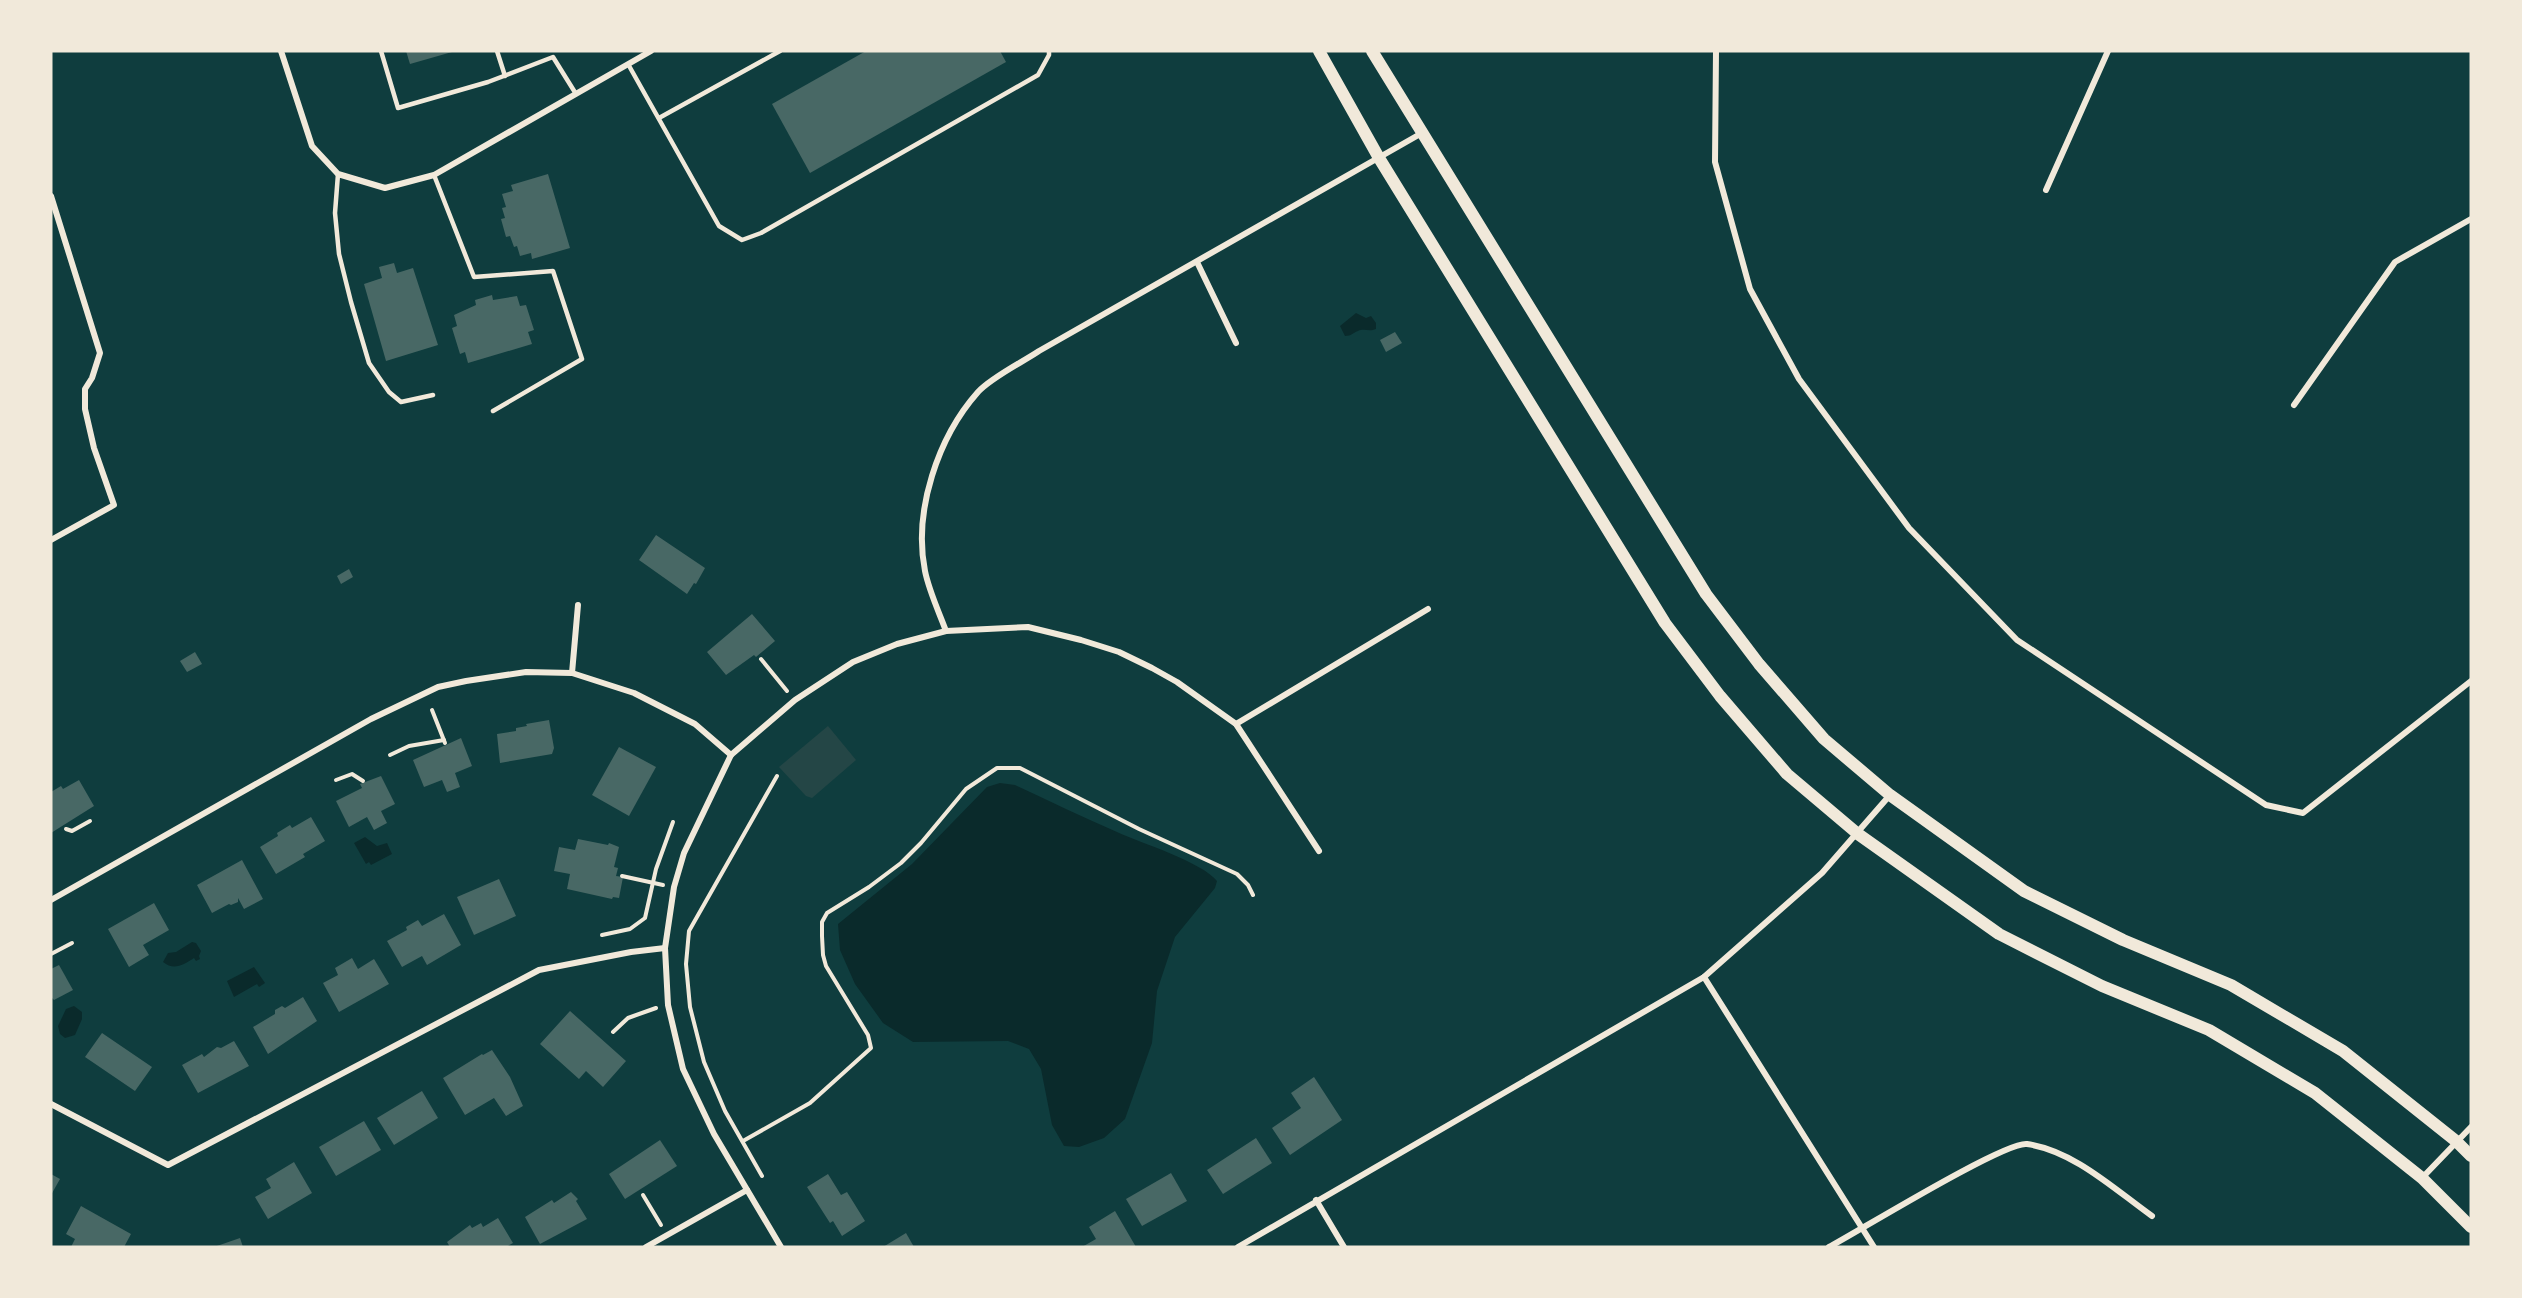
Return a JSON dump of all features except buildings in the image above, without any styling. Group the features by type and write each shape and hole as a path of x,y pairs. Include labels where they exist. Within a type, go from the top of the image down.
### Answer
{"main road":[{"path":"1319,51 1379,158 1665,622 1720,696 1787,774 1858,834 1999,934 2102,986 2209,1030 2315,1093 2422,1178 2471,1227"},
{"path":"1372,51 1706,594 1759,664 1824,739 1890,795 2024,891 2123,940 2231,985 2343,1051 2456,1141 2471,1156"}],"street":[{"path":"281,51 312,146 338,174 385,188 434,175 651,51"},
{"path":"1716,51 1716,162 1750,289 1799,379 1909,528 2017,640 2266,806 2303,813 2471,681"},
{"path":"2046,190 2108,51"},
{"path":"946,631 925,571 921,522 936,463 951,427 980,391 1039,351 1423,133"},
{"path":"51,196 100,352 92,378 85,389 85,409 94,448 114,505 51,540"},
{"path":"2294,405 2395,262 2471,219"},
{"path":"1197,262 1236,343"},
{"path":"572,673 578,605"},
{"path":"1236,724 1428,609"},
{"path":"781,1247 714,1134 691,1089 676,1047 668,1005 665,948 674,887 684,853 731,755 795,699 853,662 897,644 946,631 1028,627 1081,640 1119,652 1152,668 1177,682 1236,724 1319,851"},
{"path":"51,900 404,702 438,687 466,681 526,672 572,673 634,693 695,724 731,755"},
{"path":"1238,1247 1704,977 1822,873 1890,795"},
{"path":"51,1104 168,1165 538,970 631,951 665,948"},
{"path":"1704,977 1874,1247"},
{"path":"2422,1178 2471,1127"},
{"path":"1829,1247 1975,1164 2024,1144 2065,1155 2152,1216"},
{"path":"646,1247 747,1190"},
{"path":"1316,1200 1344,1247"}],"lane":[{"path":"381,51 398,108 505,76 553,57"},
{"path":"497,51 505,76"},
{"path":"551,51 576,94"},
{"path":"659,118 780,51"},
{"path":"628,64 719,226 742,240 761,233 1038,75 1049,56 1048,51"},
{"path":"338,174 335,213 339,254 369,363 389,392 401,402 433,395"},
{"path":"434,175 474,277 553,271 582,359 493,411"}],"path":[{"path":"761,659 795,699"},
{"path":"390,755 409,746 444,741 434,708 426,708"},
{"path":"743,1140 810,1103 871,1048 868,1035 826,966 822,955 822,922 827,913 869,887 901,863 921,843 966,789 997,768 1020,768 1139,829 1237,874 1248,885 1253,895"},
{"path":"336,780 352,774 363,781"},
{"path":"762,1176 711,1081 698,1044 687,989 686,964 689,931 777,776"},
{"path":"66,829 72,831 90,821"},
{"path":"602,935 630,929 641,923 647,912 656,868 673,822"},
{"path":"622,876 674,887"},
{"path":"51,954 72,943"},
{"path":"613,1032 638,1012 668,1005"},
{"path":"643,1195 666,1235"}],"shaded area":[{"path":"1356,313 1366,318 1371,316 1376,323 1376,329 1360,330 1345,336 1340,326"},
{"path":"828,726 856,760 812,798 806,796 779,767"},
{"path":"1000,783 1015,785 1117,832 1185,860 1217,881 1215,888 1175,937 1157,991 1152,1043 1125,1119 1104,1138 1079,1147 1064,1146 1052,1125 1041,1069 1029,1049 1008,1041 913,1042 883,1023 855,984 840,950 838,924 912,864 987,787"},
{"path":"365,837 377,846 387,843 392,854 371,865 369,862 366,864 354,843"},
{"path":"192,942 196,943 201,951 200,959 196,961 194,958 175,967 163,962 168,953 176,952"},
{"path":"254,967 265,983 259,987 257,984 234,997 227,981"},
{"path":"74,1006 82,1012 82,1019 75,1035 65,1038 60,1034 58,1026 66,1009"}]}
